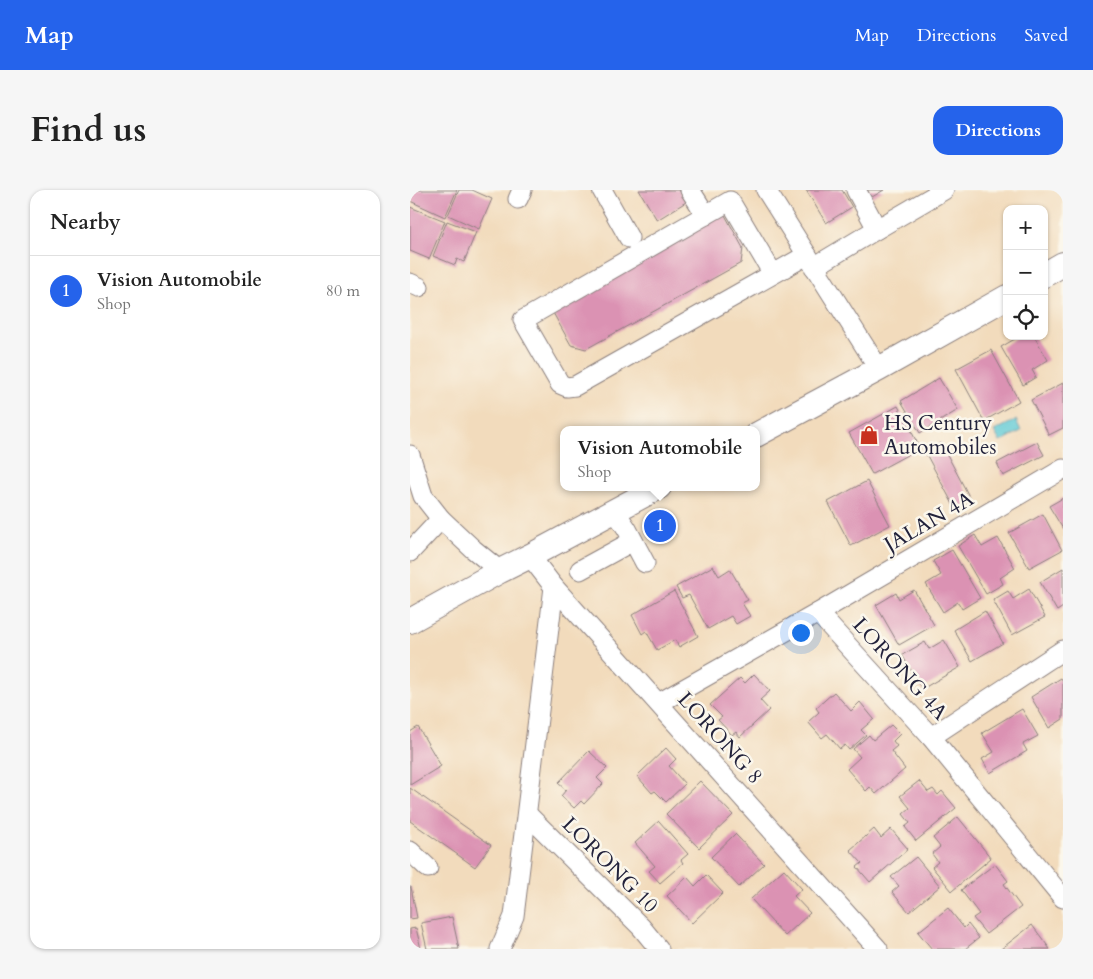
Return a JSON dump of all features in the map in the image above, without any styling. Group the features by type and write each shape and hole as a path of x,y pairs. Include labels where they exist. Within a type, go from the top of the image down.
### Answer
{"main road":[{"path":"1048,273 1063,264"},
{"path":"760,433 879,369 1003,298"},
{"path":"410,621 500,570 652,491"}],"street":[{"path":"602,190 629,238"},
{"path":"690,190 706,215"},
{"path":"766,190 879,369"},
{"path":"856,190 877,229"},
{"path":"773,274 730,201 523,320 560,384 567,388 576,386 773,274 810,261 877,229 943,190"},
{"path":"410,455 423,496 441,519 473,549 500,570"},
{"name":"JALAN 4A","path":"818,613 1063,469"},
{"path":"615,511 645,564"},
{"path":"410,552 441,519"},
{"path":"580,570 633,541"},
{"name":"LORONG 8","path":"530,556 554,587 878,949"},
{"path":"500,949 514,916 554,587"},
{"path":"659,703 818,613"},
{"name":"LORONG 4A","path":"818,613 932,737 1063,898"},
{"path":"932,737 1063,650"},
{"name":"LORONG 10","path":"526,814 641,927 659,949"},
{"path":"410,850 428,868"}],"water":[{"path":"1016,420 1021,431 1000,442 994,431"}],"building":[{"path":"410,190 457,190 445,217 410,201"},
{"path":"459,190 472,190 492,199 479,229 448,215"},
{"path":"639,190 679,190 686,202 657,220"},
{"path":"806,190 842,190 852,207 826,223"},
{"path":"867,190 884,190 872,197"},
{"path":"720,206 743,248 741,263 586,349 571,345 547,302"},
{"path":"410,207 445,221 429,259 410,251"},
{"path":"447,221 476,232 464,262 457,259 455,265 433,256"},
{"path":"1013,340 1036,340 1048,360 1032,370 1036,377 1023,385 1001,347"},
{"path":"991,350 1019,401 984,421 956,369"},
{"path":"939,378 958,410 920,433 901,401"},
{"path":"1063,383 1063,428 1049,435 1031,400"},
{"path":"898,406 920,448 872,474 849,433"},
{"path":"1037,442 1044,455 1003,476 997,463"},
{"path":"941,443 972,502 956,510 925,452"},
{"path":"867,481 890,525 851,546 828,502"},
{"path":"1063,498 1063,529 1049,506"},
{"path":"1043,514 1062,550 1029,568 1009,533"},
{"path":"975,535 982,547 998,538 1015,568 1000,578 1003,584 986,594 958,546"},
{"path":"952,550 980,598 962,609 958,602 943,612 926,584 941,575 933,561"},
{"path":"713,566 719,576 730,569 748,600 742,603 750,616 736,624 731,616 708,629 689,595 682,598 676,587"},
{"path":"1063,568 1063,607 1057,611 1040,582"},
{"path":"1029,589 1045,617 1012,635 993,600 1008,591 1013,599"},
{"path":"914,590 934,625 899,645 876,605 896,593 899,599"},
{"path":"674,591 698,636 679,647 675,640 657,650 646,631 642,634 632,615"},
{"path":"985,611 1003,643 972,661 954,630"},
{"path":"944,640 960,667 922,689 902,655 925,642 929,649"},
{"path":"754,674 770,691 760,700 769,710 740,737 736,732 732,735 718,720 722,717 710,705 740,678 745,683"},
{"path":"1061,678 1063,681 1063,719 1049,728 1031,697"},
{"path":"834,692 851,711 860,702 874,719 861,730 866,735 849,750 845,745 840,749 827,734 822,738 808,722 819,712 816,708"},
{"path":"1022,709 1038,736 1023,744 1027,751 990,773 982,759 994,752 982,733"},
{"path":"891,725 900,734 893,741 897,746 891,751 905,769 876,794 870,787 866,791 847,769 860,757 853,749 869,735 873,740"},
{"path":"418,727 441,766 410,785 410,732"},
{"path":"666,748 676,759 669,766 685,784 666,802 655,791 652,793 637,776"},
{"path":"589,751 607,768 597,778 603,784 584,804 581,801 574,808 561,796 566,790 558,783"},
{"path":"700,781 733,815 699,848 666,814"},
{"path":"919,781 928,792 933,789 938,795 942,791 956,808 916,841 905,827 910,823 903,814 910,808 900,796"},
{"path":"410,788 491,845 475,867 410,821"},
{"path":"958,817 991,858 952,891 932,867 938,862 932,854 940,847 933,838"},
{"path":"659,821 688,854 681,860 683,863 660,883 649,871 655,866 635,843"},
{"path":"874,829 881,838 891,829 908,849 870,882 857,867 862,863 850,850"},
{"path":"735,834 764,864 739,887 711,857"},
{"path":"916,857 940,886 909,912 892,892 899,886 891,877"},
{"path":"995,864 1008,881 1004,884 1021,907 986,934 973,918 979,914 961,890"},
{"path":"784,869 802,889 794,896 810,913 785,936 751,899"},
{"path":"706,875 723,893 692,923 667,896 687,877 695,886"},
{"path":"410,887 417,918 410,919"},
{"path":"948,908 964,928 968,924 979,938 965,949 932,949 918,932"},
{"path":"452,917 459,949 427,949 421,923"},
{"path":"1032,925 1050,949 1001,949"},
{"path":"416,928 421,949 410,949 410,929"}],"place":[{"name":"HS Century Automobiles","path":"869,435"},
{"name":"Vision Automobile","path":"660,526"}]}
